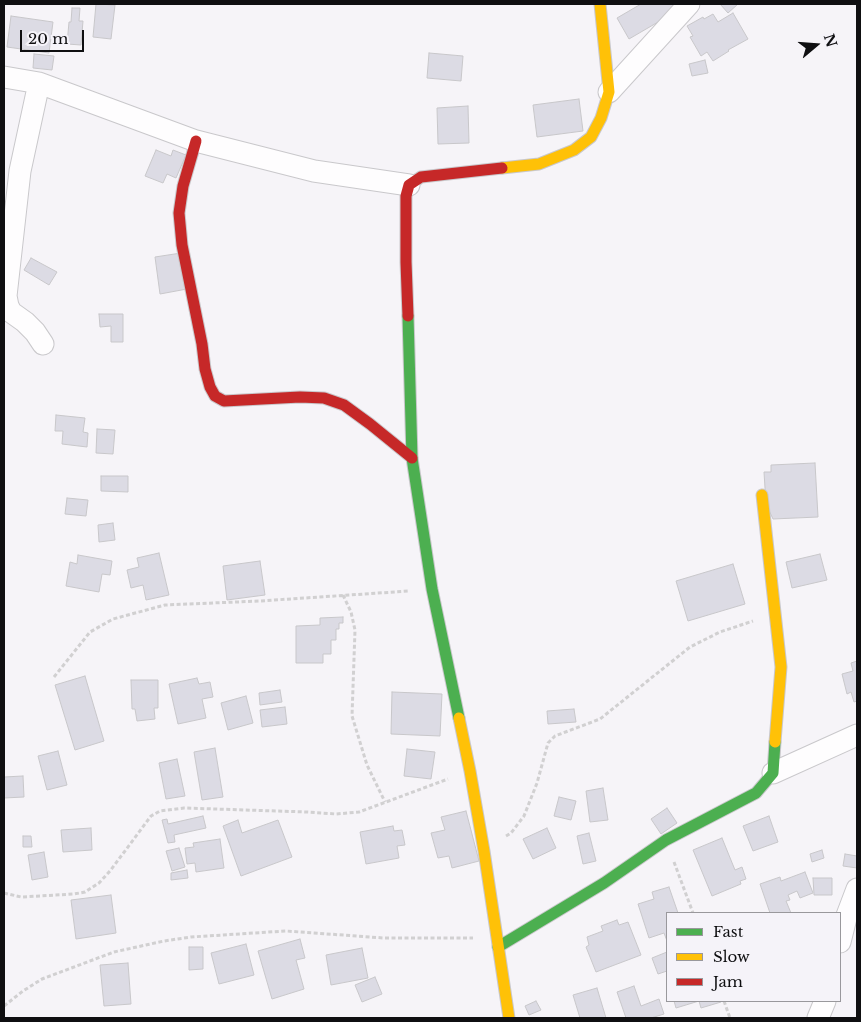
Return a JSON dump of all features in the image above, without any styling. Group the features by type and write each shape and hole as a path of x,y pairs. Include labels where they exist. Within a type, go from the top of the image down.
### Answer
{"street":[{"path":"509,1018 484,851 470,771 432,589 412,458 406,262 406,196 409,185 421,177 539,164 574,150 591,137 601,118 609,92 600,4"},
{"path":"609,92 690,4"},
{"path":"4,77 39,83 196,141 314,171 409,185"},
{"path":"39,83 12,173 6,296 11,312 25,322 43,344"},
{"path":"196,141 183,186 179,213 182,245 202,344 205,369 210,388 215,396 224,401 300,396 324,398 344,405 412,458"},
{"path":"762,495 781,667 773,773"},
{"path":"497,942 604,883 666,840 756,793 773,773 857,735"},
{"path":"841,938 857,889"},
{"path":"818,1018 825,1002"}],"path":[{"path":"54,677 90,632 113,619 165,604 260,601 432,589"},
{"path":"343,595 351,612 355,630 352,716 367,765 385,802"},
{"path":"484,851 511,833 524,816 538,783 548,743 555,736 600,720 690,648 720,632 775,614"},
{"path":"4,893 21,898 85,892 110,871 151,816 160,811 184,808 336,814 359,812 470,771"},
{"path":"666,840 693,912"},
{"path":"4,1006 42,979 114,952 192,937 286,931 384,938 497,942"},
{"path":"724,1002 730,1018"}],"building":[{"path":"96,4 115,5 111,39 93,37"},
{"path":"641,4 673,4 677,11 629,39 617,18"},
{"path":"720,4 738,4 728,13"},
{"path":"72,8 80,8 79,21 83,21 81,45 67,44"},
{"path":"733,13 748,39 713,61 707,52 701,56 690,37 693,36 687,26 713,14 718,22"},
{"path":"11,16 53,22 49,53 7,47"},
{"path":"429,53 463,56 461,81 427,78"},
{"path":"34,54 54,56 52,70 33,68"},
{"path":"705,60 708,73 692,76 689,64"},
{"path":"579,99 583,131 537,137 533,105"},
{"path":"468,106 469,143 438,144 437,108"},
{"path":"156,150 171,156 173,150 186,155 176,178 167,174 163,183 145,176"},
{"path":"181,253 187,289 160,294 155,257"},
{"path":"31,258 57,272 49,285 24,270"},
{"path":"99,314 123,314 123,342 111,342 111,326 100,327"},
{"path":"56,415 85,418 83,432 88,433 87,447 62,444 63,431 55,431"},
{"path":"97,429 115,430 113,454 96,453"},
{"path":"815,463 818,517 773,519 766,504 764,472 771,472 771,465"},
{"path":"101,476 128,476 128,492 101,491"},
{"path":"67,498 88,500 86,516 65,514"},
{"path":"113,523 115,540 99,542 98,525"},
{"path":"159,553 169,595 146,600 143,585 131,588 127,570 139,567 137,558"},
{"path":"820,554 827,580 792,588 786,562"},
{"path":"78,555 112,561 110,575 102,574 99,592 66,586 70,562 77,564"},
{"path":"260,561 265,595 227,600 223,566"},
{"path":"733,564 745,604 688,621 676,581"},
{"path":"343,617 343,623 339,623 339,629 336,629 336,640 331,640 331,654 323,654 323,663 296,663 296,626 320,625 320,618"},
{"path":"857,661 857,701 854,702 851,692 847,694 842,674 853,671 851,663"},
{"path":"85,676 104,741 75,750 55,685"},
{"path":"197,678 199,684 210,682 213,697 202,699 206,718 178,724 169,684"},
{"path":"131,680 158,680 158,708 154,708 155,719 137,721 135,709 132,709"},
{"path":"280,690 282,702 260,705 259,693"},
{"path":"392,692 442,694 440,736 391,734"},
{"path":"246,696 253,723 228,730 221,703"},
{"path":"285,707 287,724 262,727 260,710"},
{"path":"574,709 576,722 548,724 547,711"},
{"path":"215,748 223,797 202,800 194,752"},
{"path":"407,749 435,752 431,779 404,776"},
{"path":"58,751 67,785 47,790 38,756"},
{"path":"177,759 185,796 166,799 159,763"},
{"path":"23,776 24,797 4,798 4,777"},
{"path":"603,788 608,820 590,822 586,791"},
{"path":"559,797 576,801 571,820 554,816"},
{"path":"667,808 677,823 661,834 651,819"},
{"path":"466,811 479,861 452,868 449,856 438,858 431,833 445,830 441,817"},
{"path":"203,816 206,828 174,835 175,842 168,843 162,820 167,819 168,824"},
{"path":"769,816 778,842 753,851 743,826"},
{"path":"238,820 242,833 278,820 292,857 241,876 223,826"},
{"path":"393,826 394,831 402,830 405,845 397,846 399,858 366,864 360,832"},
{"path":"91,828 92,850 63,852 61,830"},
{"path":"547,828 556,848 533,859 523,839"},
{"path":"589,833 596,861 583,864 577,836"},
{"path":"23,836 31,836 32,847 23,847"},
{"path":"722,838 735,870 742,867 746,879 740,881 741,884 712,896 693,850"},
{"path":"220,839 224,868 196,872 195,863 187,864 185,848 194,847 193,843"},
{"path":"179,848 185,867 172,871 166,851"},
{"path":"822,850 824,858 812,862 810,854"},
{"path":"44,852 48,877 32,880 28,855"},
{"path":"845,854 857,856 857,868 843,866"},
{"path":"187,870 188,878 171,880 171,873"},
{"path":"805,872 813,893 800,898 797,891 788,895 790,900 786,901 791,912 770,912 760,884 780,877 781,881"},
{"path":"813,878 832,878 832,895 814,895"},
{"path":"669,887 678,912 666,912 666,938 664,933 649,938 638,904 654,899 652,892"},
{"path":"111,895 116,933 76,939 71,900"},
{"path":"617,920 619,925 628,922 641,955 596,972 586,947 589,945 587,937 603,931 601,926"},
{"path":"300,939 305,958 296,960 304,989 272,999 258,951"},
{"path":"246,944 254,975 219,984 211,953"},
{"path":"189,947 203,947 203,969 189,970"},
{"path":"362,948 368,978 331,985 326,955"},
{"path":"666,952 666,971 658,974 652,958"},
{"path":"128,963 131,1004 104,1006 100,965"},
{"path":"375,977 382,994 362,1002 355,985"},
{"path":"634,986 641,1006 659,999 664,1014 651,1018 626,1018 617,992"},
{"path":"597,988 606,1018 580,1018 573,995"},
{"path":"536,1001 541,1010 529,1015 525,1006"},
{"path":"674,1002 696,1002 676,1008"},
{"path":"699,1002 721,1002 701,1008"}],"traffic: fast":[{"path":"408,316 412,458 432,589 459,718"},
{"path":"498,947 604,883 666,840 756,793 773,773 775,742"}],"traffic: slow":[{"path":"502,168 539,164 574,150 591,137 601,118 609,92 600,4"},
{"path":"762,495 781,667 775,742"},
{"path":"459,718 484,851 509,1018"}],"traffic: jam":[{"path":"196,141 183,186 179,213 182,245 202,344 205,369 210,387 215,396 224,401 300,397 324,398 344,405 412,458"},
{"path":"408,316 406,196 409,185 421,177 502,168"}]}
